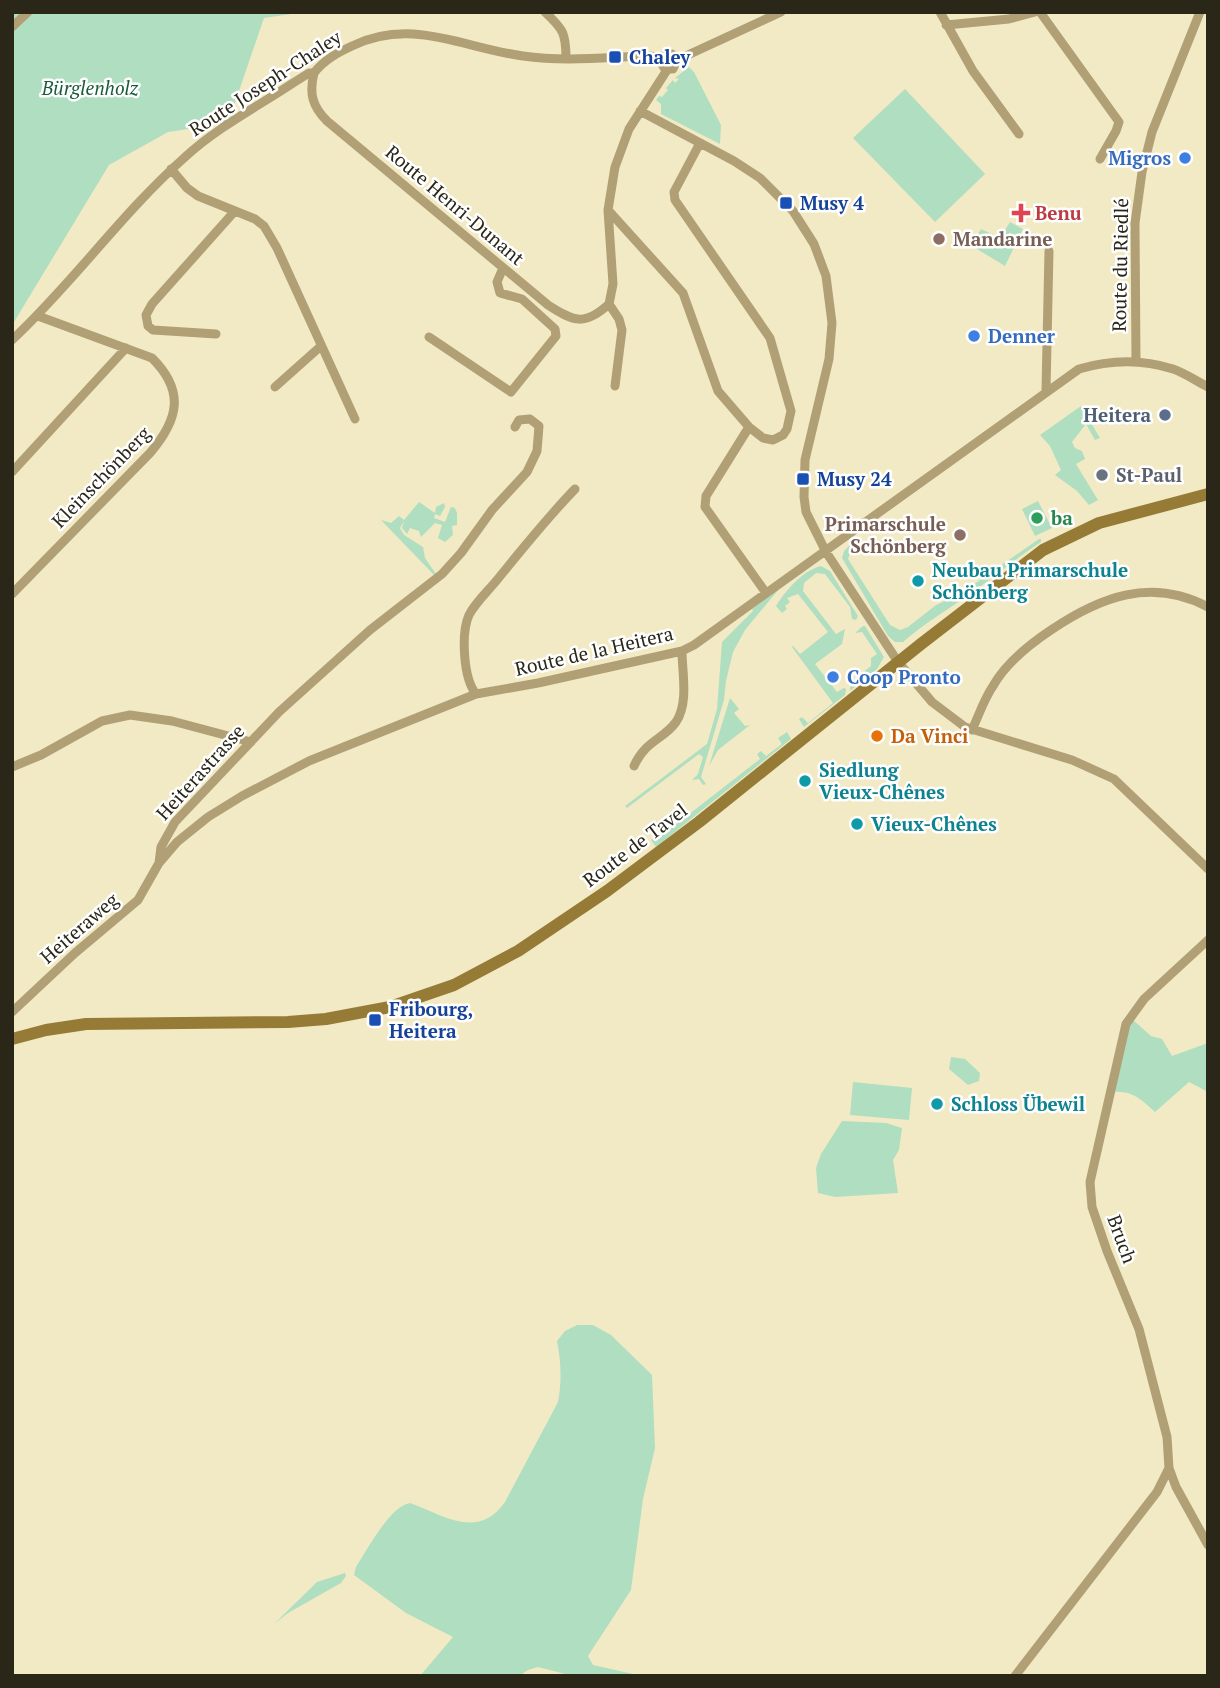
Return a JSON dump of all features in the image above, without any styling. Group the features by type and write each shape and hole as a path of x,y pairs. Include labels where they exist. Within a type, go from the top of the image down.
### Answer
{"main road":[{"name":"Route de Tavel","path":"12,1039 86,1024 288,1022 326,1019 390,1007 454,985 518,951 607,891 710,813 1024,563 1061,540 1099,523 1208,494"}],"street":[{"path":"12,27 28,12"},
{"path":"545,12 562,28 566,58"},
{"name":"Route Joseph-Chaley","path":"677,60 768,15 781,12"},
{"path":"940,12 973,71 1019,134"},
{"path":"946,25 1009,19 1037,12 1119,122 1100,159"},
{"name":"Route du Riedlé","path":"1136,362 1135,223 1142,172 1152,132 1200,12"},
{"name":"Route Joseph-Chaley","path":"38,316 171,169 187,155 309,73 314,73 322,62 368,38 401,32 426,34 522,56 651,56 661,59 670,53 675,55 675,67 667,70 640,111 618,156 608,210 613,284 609,304"},
{"path":"661,59 662,66 667,70"},
{"name":"Route Henri-Dunant","path":"314,73 312,101 320,114 548,305 575,320 592,318 609,304"},
{"path":"640,111 745,168 783,200 808,232 826,276 832,323 831,348 810,434 803,479 806,512 826,551 898,662 932,702 972,730 1072,760 1114,779 1208,869"},
{"path":"608,210 683,293 719,391 749,427 763,438 779,439 787,429 790,411 770,338 675,200 674,192 700,143"},
{"path":"171,169 187,188 234,212 255,219 264,226 277,248 355,419"},
{"path":"216,334 153,330 148,326 146,315 152,304 234,212"},
{"path":"1046,390 1049,251"},
{"path":"429,337 511,392 556,336 555,329 522,299 500,293 497,282 503,268"},
{"path":"609,304 619,319 622,330 615,386"},
{"path":"12,340 38,316"},
{"name":"Kleinschönberg","path":"12,594 150,453 168,431 175,403 172,386 164,370 152,358 38,316"},
{"path":"275,387 321,346"},
{"path":"12,472 126,348"},
{"name":"Route de la Heitera","path":"476,694 538,683 682,650 720,628 1046,390 1079,369 1102,362 1136,362 1173,369 1208,387"},
{"name":"Heiterastrasse","path":"159,863 161,847 175,822 279,712 326,668 442,574 467,546 527,472 537,451 539,426 530,419 519,420 514,427"},
{"path":"749,427 706,496 705,507 766,593"},
{"path":"476,694 470,681 464,651 464,636 470,614 542,524 575,489"},
{"path":"972,730 993,685 1012,663 1039,638 1091,606 1115,597 1146,592 1179,596 1208,607"},
{"path":"634,766 646,746 676,722 683,695 682,650"},
{"name":"Heiterastrasse","path":"159,863 191,829 242,796 309,761 476,694"},
{"path":"12,767 41,755 102,721 130,715 172,722 251,742"},
{"name":"Heiteraweg","path":"12,1012 75,953 138,900 159,863"},
{"name":"Bruch","path":"1208,940 1144,999 1129,1019 1092,1164 1090,1196 1098,1228 1145,1349 1167,1437 1169,1468 1176,1487 1208,1545"},
{"path":"1014,1676 1157,1492 1169,1468"},
{"path":"1157,1492 1176,1487"}],"green space":[{"name":"Bürglenholz","path":"12,12 305,12 264,18 228,123 168,132 109,165 14,322"},
{"path":"689,67 721,125 720,144 661,114 661,104 656,100 668,90 666,88 673,80 675,83 679,79 675,78"},
{"path":"905,89 985,174 935,222 853,138"},
{"path":"1010,222 1023,229 1005,266 972,246 981,229 1000,238"},
{"path":"1081,406 1100,438 1095,440 1086,424 1072,442 1075,448 1082,451 1085,459 1076,464 1098,500 1089,505 1077,491 1055,475 1061,470 1050,446 1040,435"},
{"name":"ba","path":"1038,501 1052,528 1035,536 1022,509"},
{"path":"419,502 435,513 436,507 444,503 445,507 440,516 435,514 434,518 445,522 451,507 455,508 457,513 457,525 452,526 453,535 445,542 438,538 442,525 435,523 421,537 419,531 410,528 407,534 402,528 404,521 400,528 404,535 423,547 425,558 435,576 381,520 391,523 399,516 404,520"},
{"path":"1039,539 1041,542 903,642 895,642 888,636 842,558 850,545 852,547 848,559 890,625 900,630 936,605 960,594"},
{"path":"821,566 830,571 858,616 856,620 852,619 850,607 825,574 816,573 804,583 803,591 836,634 845,629 842,644 815,664 837,692 846,689 845,695 804,727 799,719 802,717 808,723 833,703 792,647 800,654 828,632 798,594 787,598 790,602 782,613 776,606 795,582 807,572"},
{"path":"779,589 745,630 733,652 724,700 701,777 706,784 703,785 699,779 692,780 698,774 703,757 699,754 627,808 625,806 707,744 717,709 722,642 752,609"},
{"path":"863,626 884,657 877,669 850,691 851,682 871,666 871,658 877,654 862,632 855,633"},
{"path":"730,698 739,709 734,713 745,726 750,725 718,750 709,766"},
{"path":"787,732 791,739 656,847 651,840 653,838 656,840 760,759 757,754 761,751 766,756 782,744 778,738"},
{"path":"1133,1020 1151,1036 1162,1039 1172,1056 1208,1043 1208,1092 1189,1082 1155,1112 1131,1094 1113,1092 1129,1026"},
{"path":"951,1057 965,1059 980,1073 979,1081 968,1085 949,1069"},
{"path":"853,1082 912,1088 909,1120 850,1115"},
{"path":"842,1121 886,1123 902,1128 899,1150 893,1160 898,1193 835,1197 818,1193 816,1168 821,1154"},
{"path":"577,1325 593,1325 611,1335 652,1375 655,1448 643,1499 631,1590 588,1656 593,1665 642,1676 573,1676 538,1667 519,1676 420,1676 453,1637 406,1613 354,1575 356,1567 387,1520 402,1506 410,1503 461,1522 484,1520 495,1513 505,1502 558,1402 560,1372 557,1341 565,1331"},
{"path":"345,1573 341,1583 274,1624 317,1582"}],"place":[{"name":"Chaley","path":"615,57"},
{"name":"Migros","path":"1185,158"},
{"name":"Musy 4","path":"786,203"},
{"name":"Benu","path":"1021,213"},
{"name":"Mandarine","path":"939,239"},
{"name":"Denner","path":"974,336"},
{"name":"Heitera","path":"1165,415"},
{"name":"St-Paul","path":"1102,475"},
{"name":"Musy 24","path":"803,479"},
{"name":"ba","path":"1037,518"},
{"name":"Primarschule Schönberg","path":"960,535"},
{"name":"Neubau Primarschule Schönberg","path":"918,581"},
{"name":"Coop Pronto","path":"833,677"},
{"name":"Da Vinci","path":"877,736"},
{"name":"Siedlung Vieux-Chênes","path":"805,781"},
{"name":"Vieux-Chênes","path":"857,824"},
{"name":"Fribourg, Heitera","path":"375,1020"},
{"name":"Schloss Übewil","path":"937,1104"}]}
